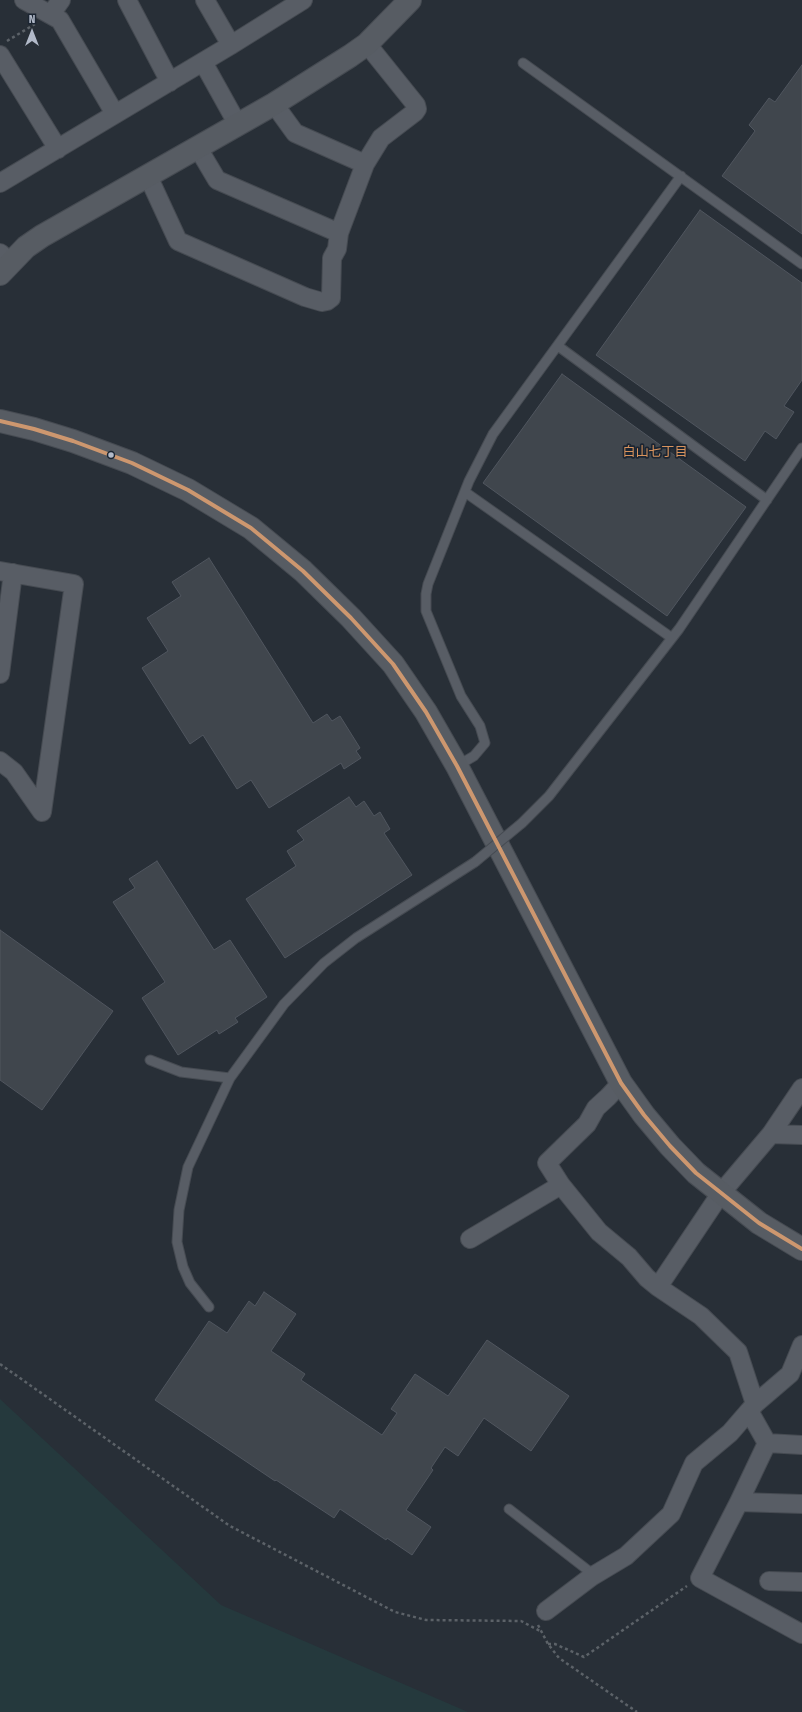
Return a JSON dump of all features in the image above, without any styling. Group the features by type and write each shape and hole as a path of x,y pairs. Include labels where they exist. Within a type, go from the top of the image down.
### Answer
{"street":[{"path":"24,0 56,7 60,20 115,114"},
{"path":"127,0 170,82"},
{"path":"206,0 231,46"},
{"path":"1,182 231,46 285,5 303,0"},
{"path":"3,263 42,236 274,104 367,44 410,0"},
{"path":"148,176 178,241 305,297 322,302 327,301 331,298 332,258 337,249 339,233 365,164 381,138 417,109 416,105 367,44"},
{"path":"3,48 58,149"},
{"path":"203,62 238,125"},
{"path":"274,104 295,133 365,164"},
{"path":"198,148 217,180 339,233"},
{"path":"0,421 72,441 132,463 188,490 251,528 303,571 351,618 393,664 426,712 457,766 621,1083 644,1115 670,1146 696,1172 759,1223 802,1249"},
{"path":"0,674 7,572 74,584 42,812 14,772 0,761"},
{"path":"621,1083 596,1108 587,1124 547,1162 560,1184 599,1232 629,1257 647,1278 700,1316 738,1352 752,1408 767,1443 700,1578 802,1634"},
{"path":"658,1287 721,1193 771,1134 802,1088"},
{"path":"771,1134 802,1135"},
{"path":"470,1238 560,1184"},
{"path":"546,1611 594,1575 626,1556 671,1514 694,1463 730,1433 752,1408 796,1374 802,1345"},
{"path":"767,1443 802,1445"},
{"path":"739,1502 802,1504"},
{"path":"769,1581 802,1582"}],"lane":[{"path":"523,63 802,264"},
{"path":"457,766 474,756 485,743 480,726 461,696 426,611 426,594 428,584 465,492 493,434 681,176"},
{"path":"558,346 767,500"},
{"path":"209,1307 190,1283 176,1242 179,1210 188,1167 230,1078 284,1004 324,963 356,938 475,862 522,823 549,796 672,638 802,448"},
{"path":"465,492 672,638"},
{"path":"150,1060 181,1072 230,1078"},
{"path":"509,1509 594,1575"}],"path":[{"path":"3,48 56,7"},
{"path":"0,1364 230,1526 395,1612 426,1620 521,1621 540,1631"},
{"path":"548,1644 555,1644 584,1657 700,1578"},
{"path":"546,1611 537,1622 540,1631 559,1658 637,1712"}],"green space":[{"path":"0,1399 221,1605 468,1712 0,1712"}],"building":[{"path":"802,65 802,234 722,176 755,131 749,125 769,98 775,102"},
{"path":"700,210 802,283 802,380 784,406 794,412 776,439 765,431 745,461 596,355"},
{"path":"562,374 746,507 667,616 483,483"},
{"path":"209,558 313,723 327,714 332,721 340,716 360,748 356,751 361,758 344,769 341,763 269,808 251,780 237,789 203,735 190,744 142,668 168,651 147,618 181,596 172,582"},
{"path":"349,797 356,807 364,801 374,816 380,812 390,829 384,833 412,875 285,958 246,899 296,866 287,851 304,840 297,831"},
{"path":"157,861 214,950 230,940 267,997 235,1018 238,1022 219,1034 217,1030 178,1055 142,998 165,982 113,902 135,888 129,879"},
{"path":"0,930 113,1011 42,1110 0,1080"},
{"path":"264,1292 296,1314 271,1351 305,1374 301,1380 382,1435 397,1413 391,1409 415,1374 448,1396 487,1340 569,1396 531,1451 484,1418 458,1456 445,1447 431,1468 433,1470 406,1510 431,1527 412,1555 387,1538 386,1540 340,1509 334,1518 276,1480 275,1481 155,1400 209,1321 227,1333 249,1301 255,1306"}],"transit line":[{"path":"0,421 34,429 73,441 132,463 188,490 251,528 303,571 351,618 393,664 426,712 457,766 621,1083 644,1115 670,1146 696,1173 759,1223 802,1249"}],"district":[{"name":"白山七丁目","path":"655,452"}]}
